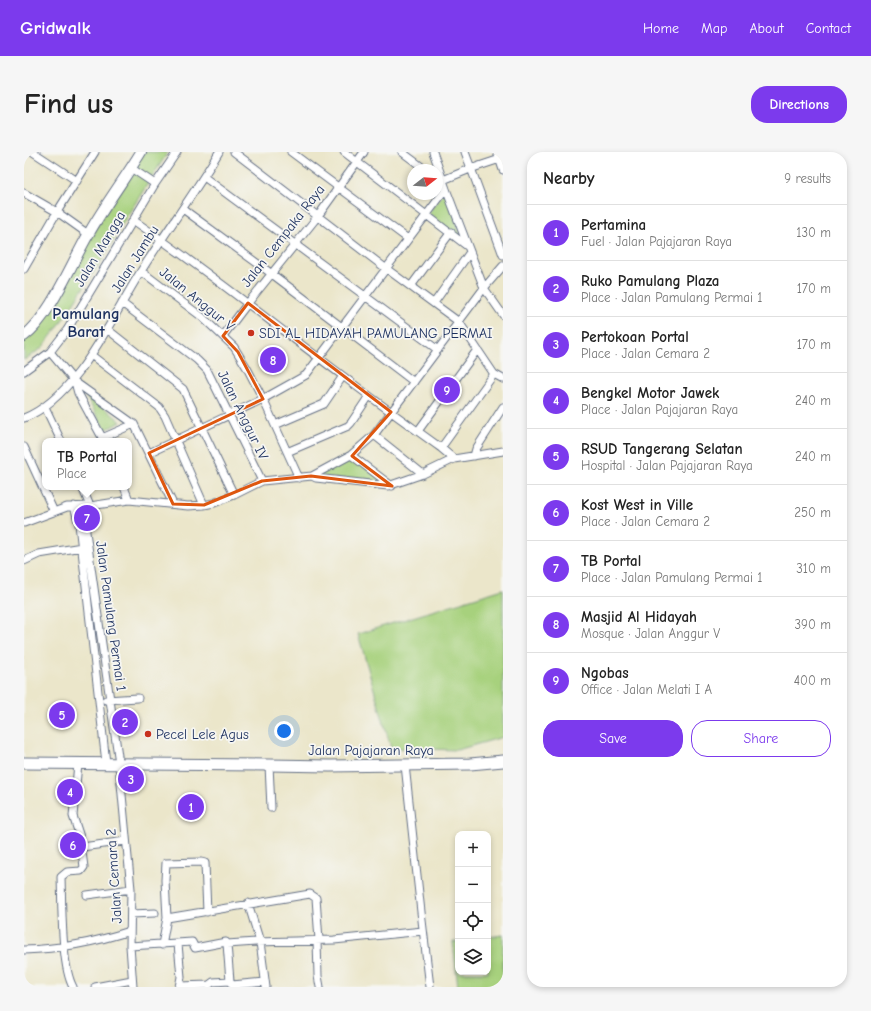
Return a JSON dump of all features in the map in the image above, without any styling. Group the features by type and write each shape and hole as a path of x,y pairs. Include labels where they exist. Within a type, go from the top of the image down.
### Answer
{"main road":[{"name":"Jalan Pajajaran Raya","path":"24,763 330,766 470,764 503,761"}],"street":[{"path":"33,152 77,181"},
{"path":"24,269 57,212 96,152"},
{"path":"24,336 33,328 49,307 88,234 141,152"},
{"name":"Jalan Mangga","path":"24,371 50,352 70,326 155,184 177,152"},
{"name":"Jalan Jambu","path":"24,418 45,407 73,380 91,355 161,239 183,209 219,152"},
{"path":"234,152 386,269 459,322 494,374 503,379"},
{"path":"291,152 408,239"},
{"path":"344,152 451,232 469,249"},
{"name":"Jalan Cempaka Raya","path":"223,336 318,216 338,186 364,152"},
{"path":"402,152 418,164"},
{"path":"433,152 436,164"},
{"path":"465,152 503,255"},
{"path":"443,178 470,169 500,156 503,170"},
{"path":"132,168 155,184"},
{"path":"204,177 438,350"},
{"path":"443,184 484,288 503,315"},
{"path":"149,453 263,399 303,377 310,370 446,189"},
{"path":"24,193 57,212 88,234"},
{"path":"183,209 272,274 414,382"},
{"path":"133,220 248,303 454,459"},
{"path":"411,286 451,232"},
{"path":"434,303 469,249"},
{"path":"24,523 74,506 90,506 129,500 188,506 204,505 214,503 262,482 312,476 351,455 374,435 484,288 503,266"},
{"name":"Jalan Anggur V","path":"141,271 202,318 223,336 238,352 263,399 299,478"},
{"name":"Jalan Anggur IV","path":"122,303 203,365 212,379 262,482"},
{"path":"107,329 180,385 234,495"},
{"path":"418,431 477,350"},
{"path":"50,352 73,380 134,424 173,504"},
{"path":"91,355 159,407 204,505"},
{"path":"441,448 494,374"},
{"path":"275,425 324,404 343,376"},
{"path":"73,380 78,393 102,438"},
{"path":"287,452 348,426 369,396"},
{"path":"45,407 60,438"},
{"path":"474,456 476,449 503,407"},
{"path":"105,438 134,424"},
{"path":"374,435 422,474"},
{"path":"24,447 42,486"},
{"path":"312,476 316,478 392,486 454,459 503,451"},
{"path":"351,455 392,486"},
{"path":"44,490 54,512"},
{"path":"83,490 90,506"},
{"path":"125,490 129,500"},
{"path":"74,506 80,524 82,547 96,629 100,701 106,764"},
{"name":"Jalan Pamulang Permai 1","path":"80,524 85,525 92,601"},
{"path":"24,560 39,554 82,547"},
{"name":"Jalan Pamulang Permai 1","path":"96,629 110,700 119,764"},
{"path":"100,701 138,698"},
{"path":"73,987 68,974 64,946 61,877 67,872 83,869 82,847 78,828 73,816 78,764"},
{"name":"Jalan Cemara 2","path":"119,764 131,890 130,946 133,984"},
{"path":"269,765 271,808"},
{"path":"405,765 430,987"},
{"path":"82,847 126,841"},
{"path":"162,945 167,918 165,865 168,862 205,863 207,912"},
{"path":"88,895 131,890"},
{"path":"167,918 207,912 248,903 312,894 316,898 318,976 320,987"},
{"path":"227,944 230,981 232,985 265,984 260,942 248,903"},
{"path":"131,914 155,913"},
{"path":"130,946 193,942 194,948 226,942 227,944 334,940 423,931"},
{"path":"24,950 64,946 106,939 130,932"},
{"path":"178,944 181,977 180,987 209,985 211,983 221,985 230,981"},
{"path":"96,987 133,984"}],"highlighted area":[{"path":"248,303 391,412 352,456 392,486 311,476 262,481 204,505 173,504 149,453 263,399 238,352 223,336"}],"green space":[{"path":"142,152 168,152 124,221 103,258 57,328 42,348 24,360 24,336 33,329"},
{"path":"445,191 463,240 428,213 438,200 443,200 443,194"},
{"path":"80,386 121,422 105,430"},
{"path":"351,455 388,486 312,476"},
{"path":"503,589 503,737 457,750 391,748 358,634"},
{"path":"503,935 503,987 458,987 457,975 491,975 491,937"},
{"path":"453,942 455,942 455,960"}],"place":[{"name":"SDI AL HIDAYAH PAMULANG PERMAI","path":"251,333"},
{"name":"Masjid Al Hidayah","path":"273,360"},
{"name":"Ngobas","path":"447,390"},
{"name":"TB Portal","path":"87,518"},
{"name":"RSUD Tangerang Selatan","path":"62,715"},
{"name":"Ruko Pamulang Plaza","path":"125,722"},
{"name":"Pecel Lele Agus","path":"148,734"},
{"name":"Pertokoan Portal","path":"131,779"},
{"name":"Bengkel Motor Jawek","path":"70,792"},
{"name":"Pertamina","path":"191,807"},
{"name":"Kost West in Ville","path":"73,845"}],"district":[{"name":"Pamulang Barat","path":"86,323"}]}
